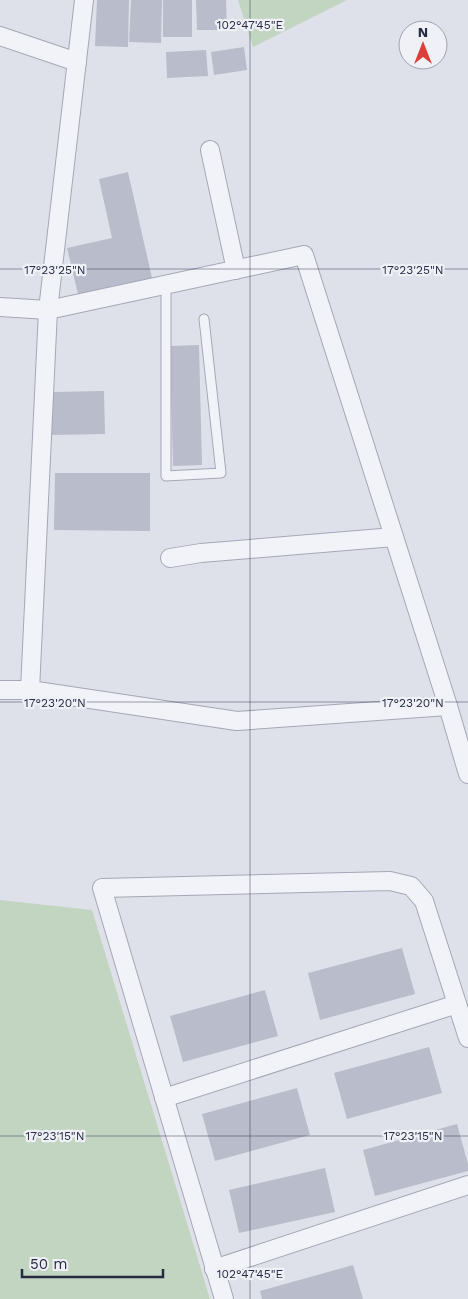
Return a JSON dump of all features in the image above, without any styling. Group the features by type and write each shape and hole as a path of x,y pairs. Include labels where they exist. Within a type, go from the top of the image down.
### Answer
{"street":[{"path":"30,690 48,310 84,0"},
{"path":"0,36 77,62"},
{"path":"210,150 236,270"},
{"path":"0,307 48,310 304,256 468,774"},
{"path":"170,558 201,553 394,537"},
{"path":"0,690 30,690 237,721 448,706"},
{"path":"224,1299 102,888 390,881 411,886 424,901 468,1038"},
{"path":"164,1098 457,1004"},
{"path":"214,1269 468,1185"}],"lane":[{"path":"166,285 166,476 221,473 204,319"}],"green space":[{"path":"238,0 347,0 253,47"},
{"path":"0,900 92,910 210,1299 0,1299"}],"building":[{"path":"97,0 129,0 128,47 95,46"},
{"path":"131,0 162,0 161,43 129,42"},
{"path":"163,0 192,0 192,37 163,37"},
{"path":"196,0 226,0 227,30 197,30"},
{"path":"244,47 247,70 214,75 211,52"},
{"path":"206,50 208,76 167,78 166,52"},
{"path":"128,172 152,278 78,294 67,248 112,238 99,179"},
{"path":"199,345 202,465 173,466 170,346"},
{"path":"104,391 105,434 52,435 51,392"},
{"path":"55,473 150,473 150,531 54,530"},
{"path":"402,948 415,994 320,1020 308,973"},
{"path":"265,990 278,1036 183,1062 170,1016"},
{"path":"429,1047 442,1093 347,1119 334,1073"},
{"path":"297,1088 310,1135 215,1161 202,1114"},
{"path":"457,1124 468,1164 468,1171 375,1196 363,1150"},
{"path":"325,1168 335,1212 239,1233 229,1190"},
{"path":"353,1265 363,1299 262,1299 260,1291"}]}
